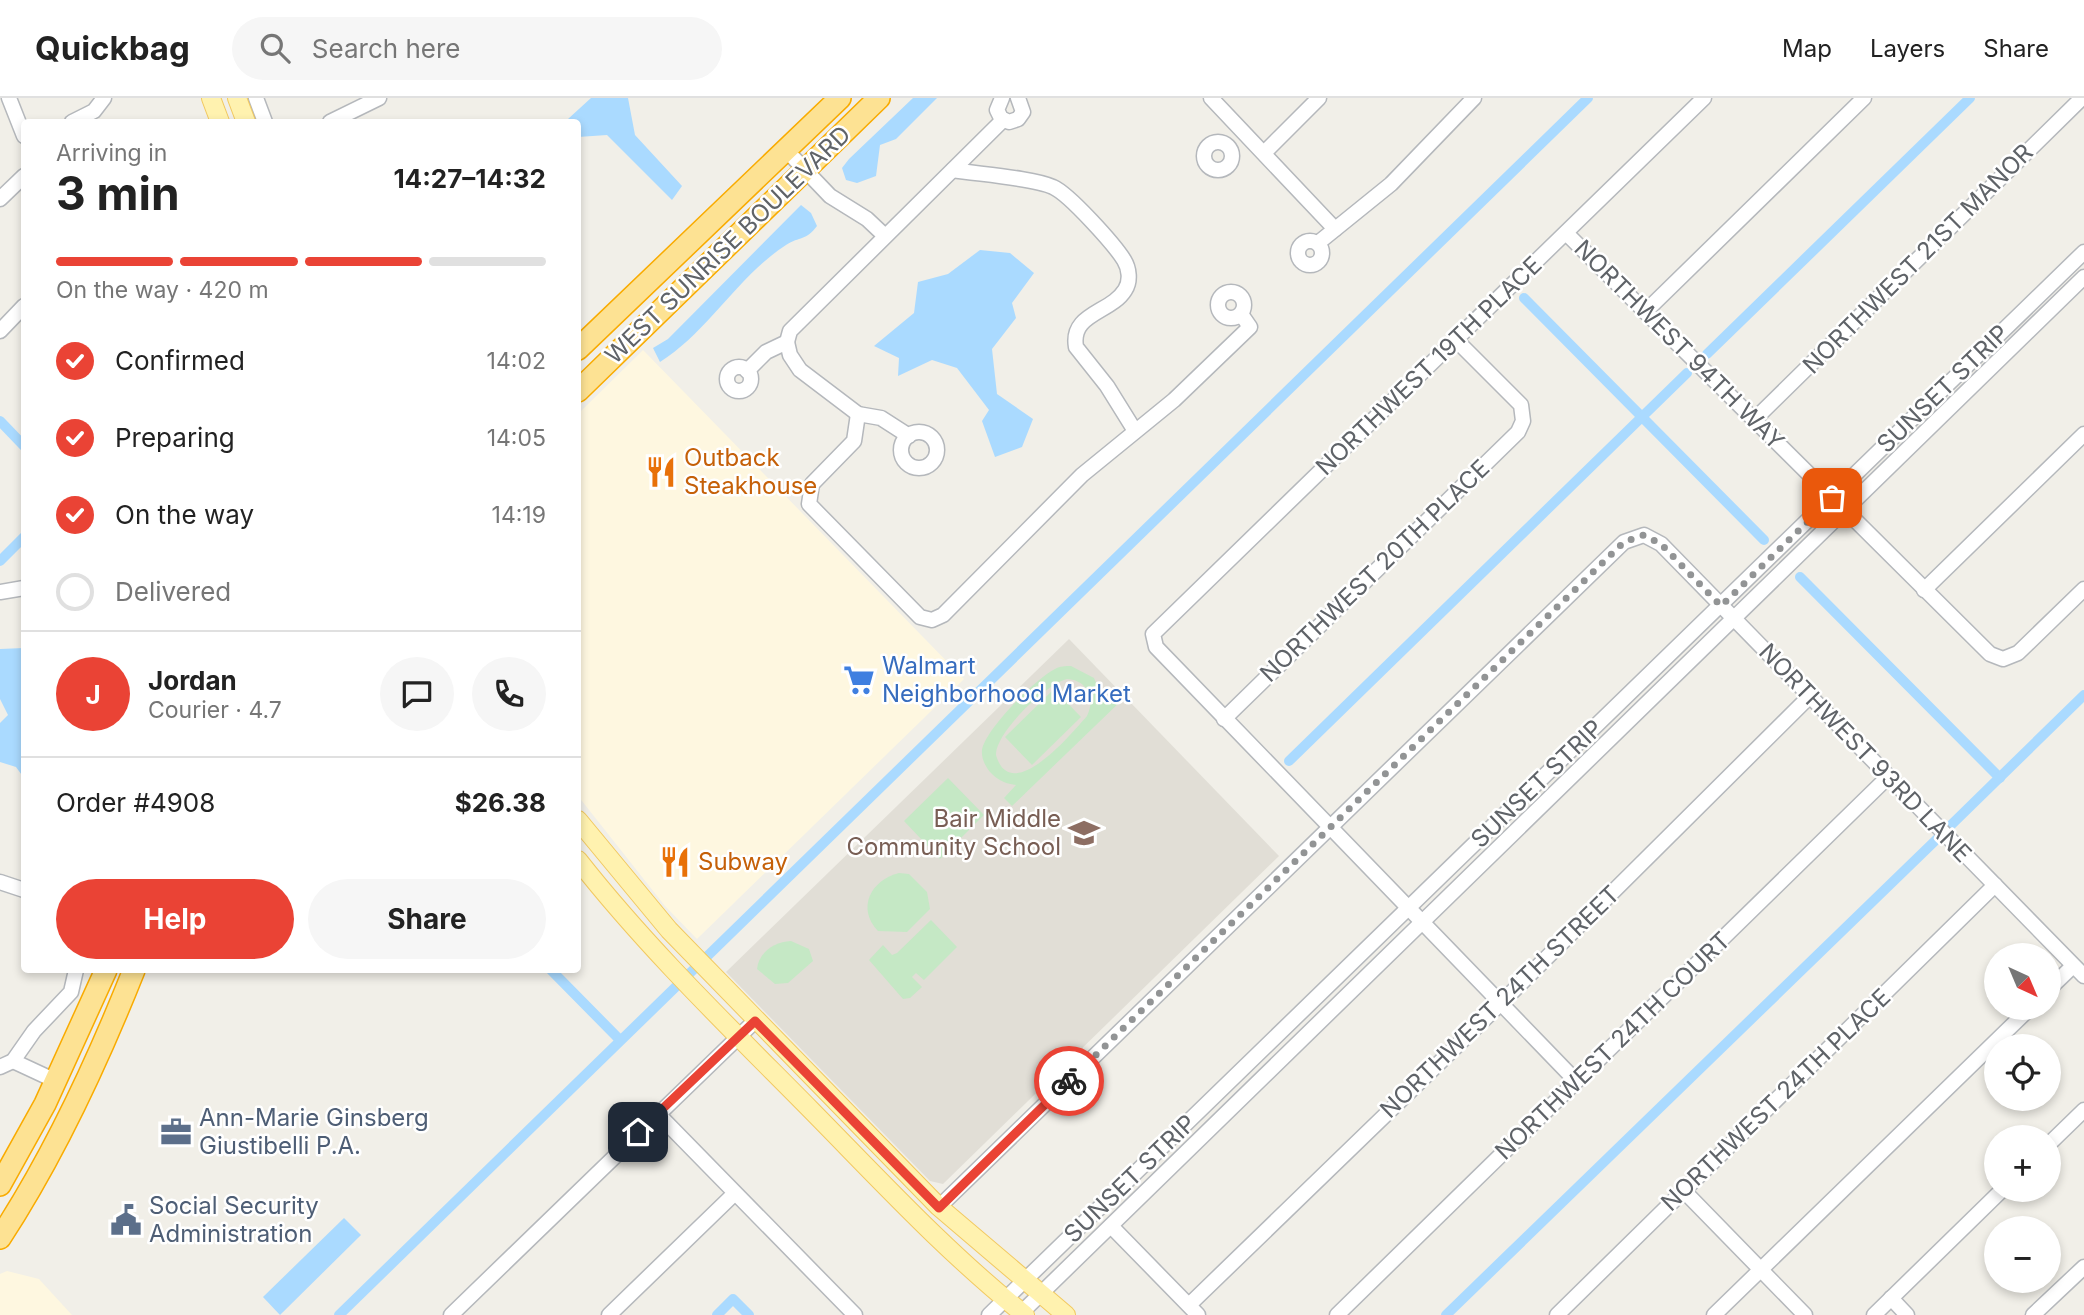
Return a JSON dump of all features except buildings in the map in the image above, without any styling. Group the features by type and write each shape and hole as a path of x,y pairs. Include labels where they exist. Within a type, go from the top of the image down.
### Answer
{"highway":[{"name":"WEST SUNRISE BOULEVARD","path":"581,346 840,98"},
{"name":"WEST SUNRISE BOULEVARD","path":"581,388 878,98"},
{"path":"0,1185 57,1081 105,973"},
{"path":"0,1238 39,1176 73,1111 133,973"}],"main road":[{"path":"211,98 219,119"},
{"path":"237,98 245,119"},
{"path":"581,824 683,945 939,1208 1066,1315"},
{"path":"581,863 701,999 938,1239 1022,1314"}],"street":[{"path":"9,98 21,128"},
{"path":"78,119 94,110 104,98"},
{"path":"256,98 264,119"},
{"path":"343,119 379,98"},
{"path":"1002,98 997,110 1003,120"},
{"path":"1003,120 1013,121 1021,116 1023,108 1018,98"},
{"path":"1211,98 1335,229"},
{"path":"1264,153 1319,98"},
{"path":"1318,243 1391,184 1474,98"},
{"name":"NORTHWEST 19TH PLACE","path":"1224,719 1156,647 1153,634 1704,98"},
{"path":"1645,312 1864,98"},
{"name":"NORTHWEST 21ST MANOR","path":"1755,419 2082,98"},
{"path":"909,436 881,418 858,414 800,370 790,355 787,342 790,331 1003,120"},
{"path":"1228,146 1243,131"},
{"path":"786,150 830,196 867,219 885,236"},
{"path":"953,170 1055,187 1070,199 1124,259 1129,276 1125,290 1082,323 1075,338 1076,347 1107,386 1135,432"},
{"path":"0,199 21,179"},
{"name":"NORTHWEST 94TH WAY","path":"1566,233 1990,654 2003,659 2018,653 2084,589"},
{"name":"SUNSET STRIP","path":"989,1315 2084,252"},
{"name":"SUNSET STRIP","path":"1022,1314 2084,278"},
{"path":"0,331 21,314"},
{"path":"858,414 853,441 812,484 809,504 920,617 932,620 943,615 1082,475 1174,400 1250,327 1241,314"},
{"name":"NORTHWEST 20TH PLACE","path":"1224,719 1518,432 1523,421 1521,405 1456,340"},
{"path":"747,371 766,352 787,342"},
{"path":"1924,590 2084,434"},
{"name":"NORTHWEST 93RD LANE","path":"1328,828 1624,542 1644,535 1661,544 2084,976"},
{"path":"0,592 21,588"},
{"name":"NORTHWEST 24TH STREET","path":"1194,1310 1810,696"},
{"path":"1224,719 1576,1082"},
{"name":"NORTHWEST 24TH COURT","path":"1337,1315 1889,776"},
{"path":"939,1208 1328,828"},
{"path":"0,882 21,889"},
{"name":"NORTHWEST 24TH PLACE","path":"1557,1315 1995,886"},
{"path":"2062,976 2073,965"},
{"path":"57,1081 7,1064 71,992 75,973"},
{"path":"1714,1315 2017,1020"},
{"path":"451,1315 755,1021"},
{"path":"2061,1132 2084,1110"},
{"path":"657,1114 855,1315"},
{"path":"1684,1191 1805,1315"},
{"path":"609,1315 734,1194"},
{"path":"1874,1315 1990,1202"},
{"path":"1111,1226 1194,1310"},
{"path":"2033,1315 2084,1266"},
{"path":"1891,1298 1907,1315"}],"shaded area":[{"path":"643,350 964,679 697,939 665,906 581,800 581,411"},
{"path":"1069,639 1279,856 943,1184 930,1181 726,972"},
{"path":"7,1271 39,1279 72,1315 0,1315 0,1274"}],"green space":[{"path":"1071,666 1094,678 1104,701 1114,690 1123,699 1012,806 1004,798 1016,785 1000,780 988,769 982,753 985,741 1012,705 1036,683 1057,668","holes":["1067,679 1074,680 1088,691 1090,709 1087,716 1069,737 1042,761 1027,770 1014,773 1004,769 996,755 998,746 1012,723 1047,690"]},
{"path":"1054,689 1081,717 1032,765 1005,737"},
{"path":"948,778 984,815 940,859 904,821"},
{"path":"899,873 909,874 927,892 930,909 907,932 878,931 868,913 870,896 881,882"},
{"path":"931,920 957,947 924,980 916,973 912,977 922,987 910,998 903,999 869,960 883,945 892,955 897,953"},
{"path":"791,941 809,949 813,961 788,983 775,984 757,969 758,963 768,949"}],"water":[{"path":"591,98 628,98 635,135 682,186 672,200 607,135 581,137 581,119 568,119"},
{"path":"913,98 937,98 896,139 880,145 876,176 857,183 846,180 842,168 849,159"},
{"path":"801,205 811,213 817,226 813,231 786,245 769,258 693,335 660,362 653,348 668,339"},
{"path":"980,250 1010,253 1034,273 1012,303 1016,318 992,349 997,394 1033,419 1022,447 995,457 982,421 989,410 957,368 932,360 898,376 899,358 874,346 914,313 918,282 948,274"},
{"path":"21,648 21,774 16,767 0,762 0,723 8,715 0,699 0,649"},
{"path":"344,1218 361,1235 280,1315 263,1297"}],"waterway":[{"path":"339,1315 1588,98"},
{"path":"1707,354 1970,98"},
{"path":"1524,298 1764,540"},
{"path":"1289,761 1687,373"},
{"path":"0,421 21,443"},
{"path":"0,561 21,540"},
{"path":"1800,577 2000,778"},
{"path":"1949,827 2084,695"},
{"path":"1446,1315 1938,838"},
{"path":"554,973 620,1040"},
{"path":"717,1315 733,1299 749,1315"}],"way so far":[{"path":"1069,1081 1624,542 1644,535 1661,544 1721,606 1832,498"}],"place":[{"name":"Outback Steakhouse","path":"661,472"},
{"name":"Walmart Neighborhood Market","path":"859,680"},
{"name":"Bair Middle Community School","path":"1084,833"},
{"name":"Subway","path":"675,862"},
{"name":"Ann-Marie Ginsberg Giustibelli P.A.","path":"176,1132"},
{"name":"Social Security Administration","path":"126,1220"}],"route":[{"path":"638,1132 755,1021 939,1208 1069,1081"}]}
